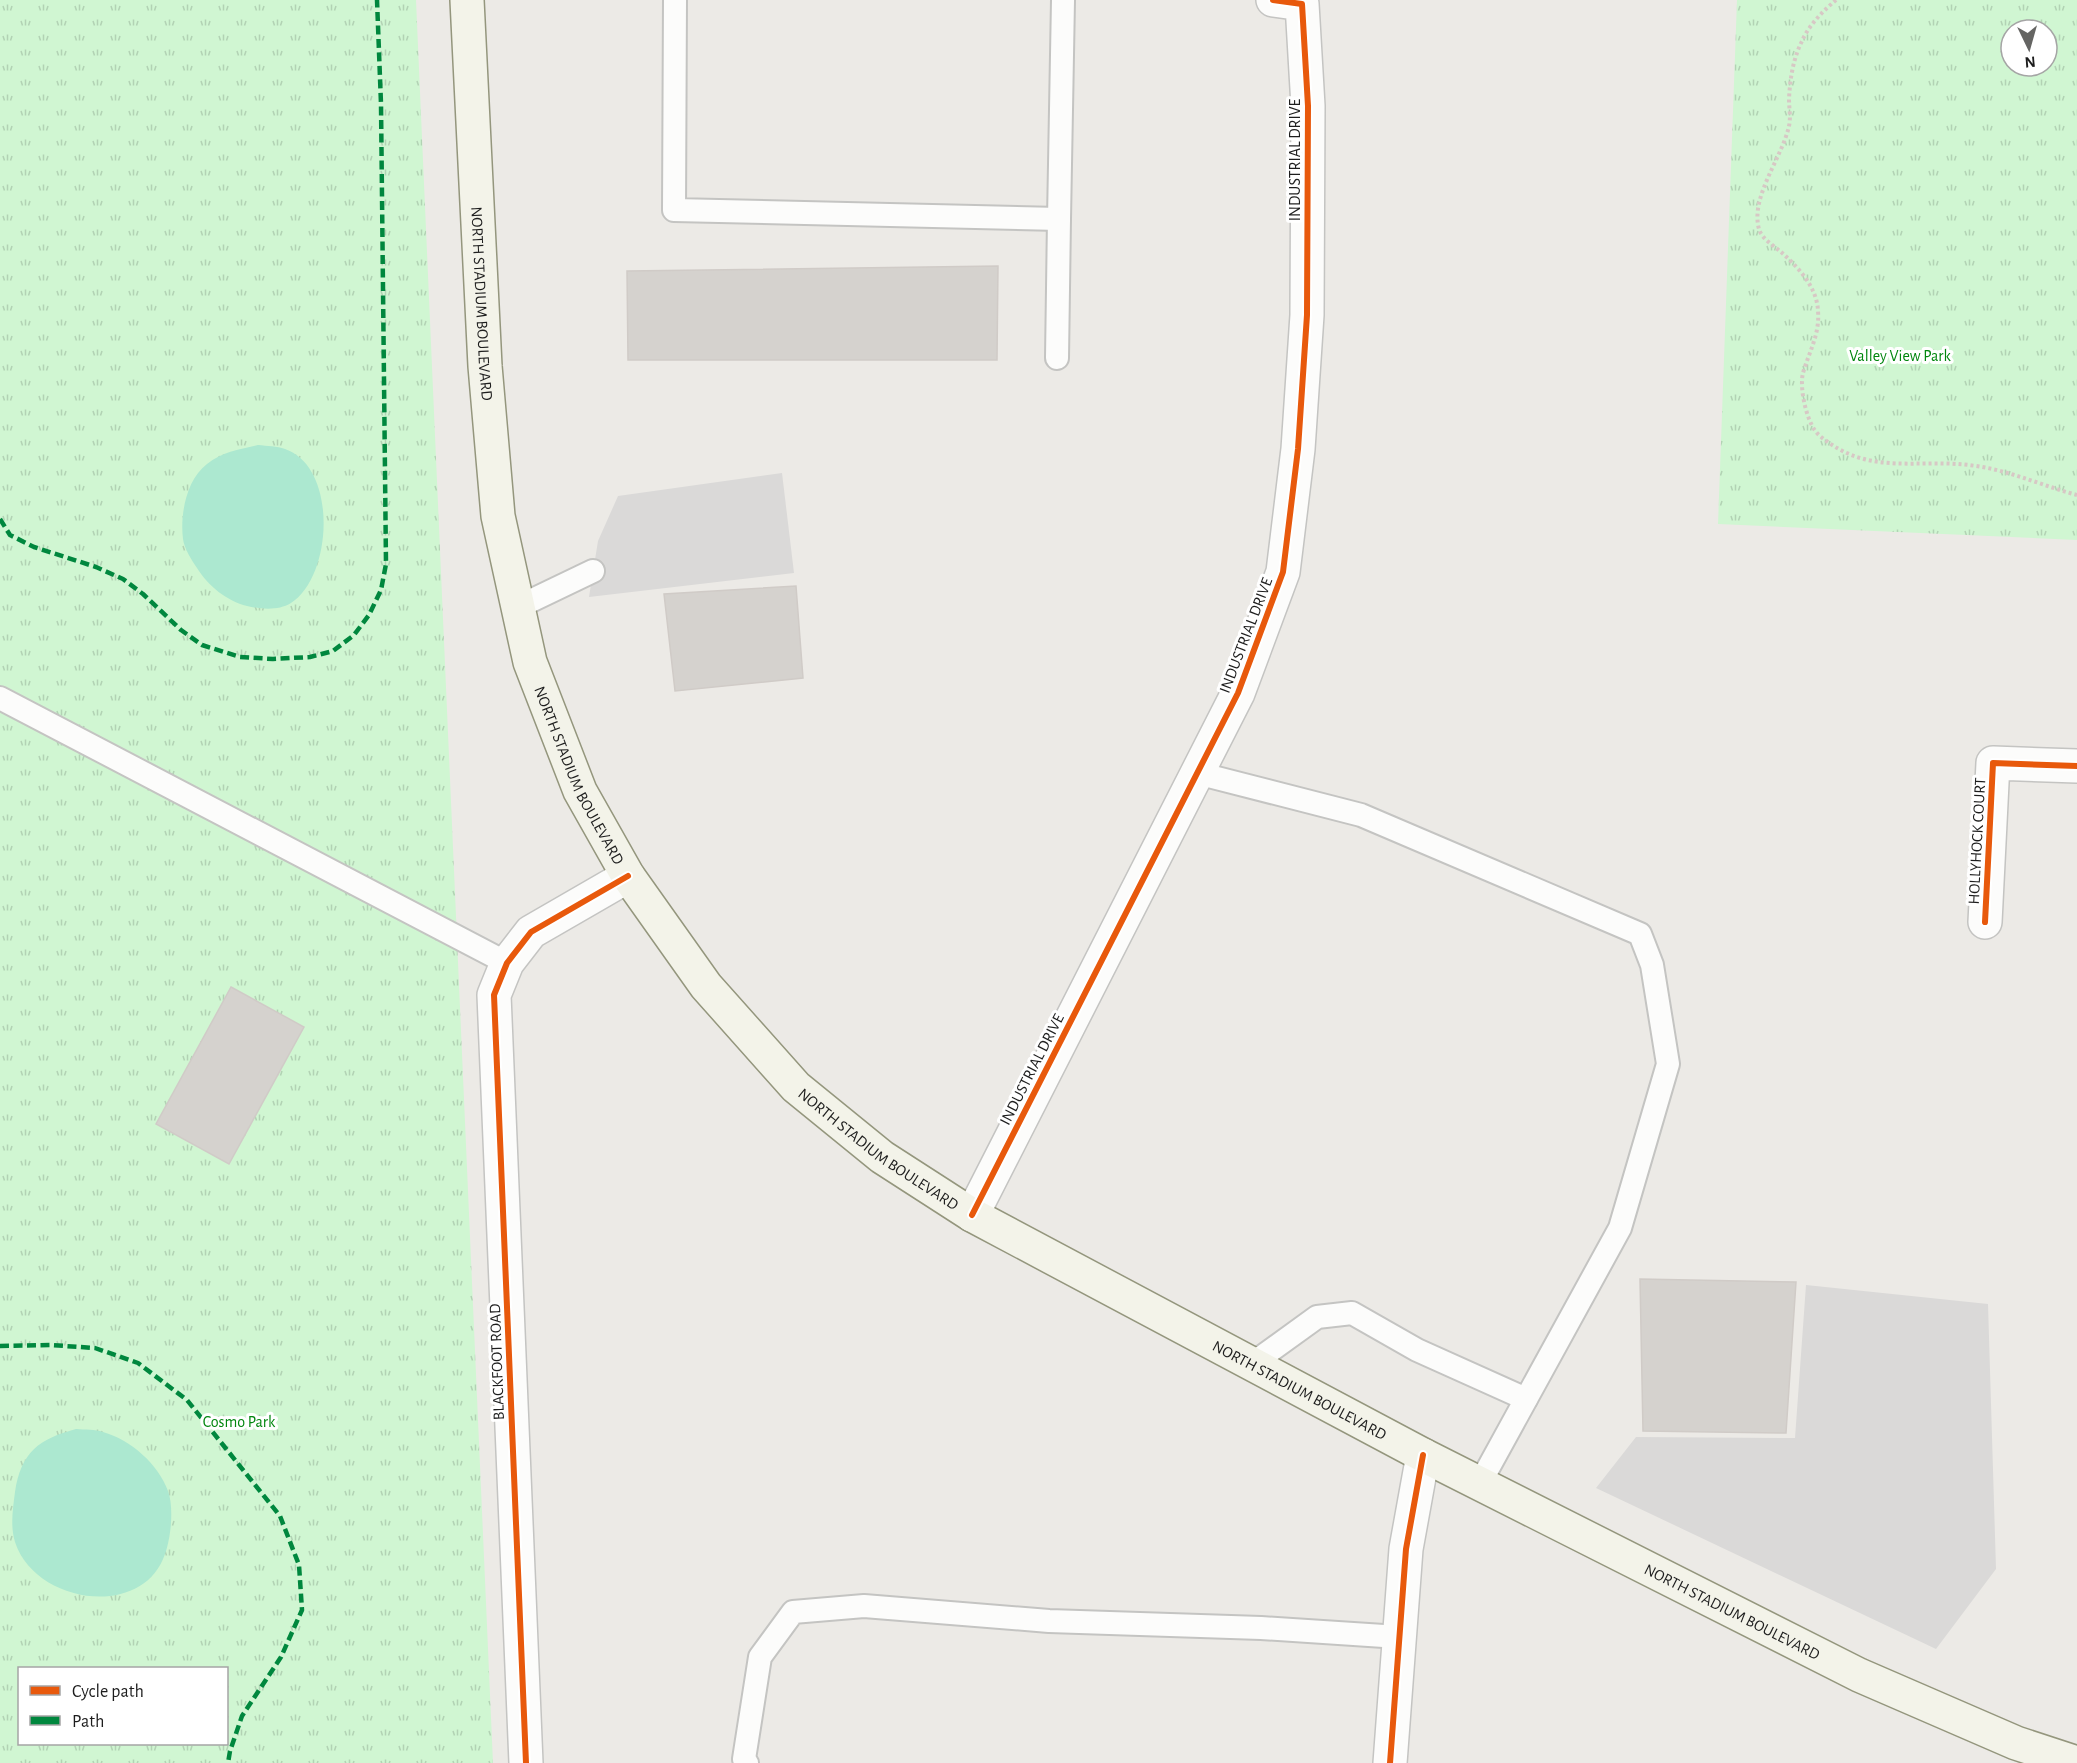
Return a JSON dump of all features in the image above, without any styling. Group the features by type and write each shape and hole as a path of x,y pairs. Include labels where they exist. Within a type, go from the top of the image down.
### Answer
{"main road":[{"name":"NORTH STADIUM BOULEVARD","path":"466,0 485,366 498,516 530,662 580,791 628,876 706,986 796,1087 882,1157 972,1215 1423,1455 1859,1675 2016,1743 2077,1762"}],"street":[{"name":"INDUSTRIAL DRIVE","path":"972,1215 1238,693 1283,572 1298,449 1307,315 1308,106 1296,1"},
{"name":"HOLLYHOCK COURT","path":"1985,922 1993,763 2077,765"},
{"name":"BLACKFOOT ROAD","path":"526,1763 494,995 507,963 531,932 628,876"},
{"path":"1390,1763 1406,1549 1423,1455"}],"lane":[{"path":"675,0 674,210 1059,219"},
{"path":"1057,358 1063,0"},
{"path":"518,607 593,571"},
{"path":"0,698 507,963"},
{"path":"1197,773 1361,815 1640,934 1652,965 1668,1064 1620,1228 1480,1483"},
{"path":"1252,1364 1317,1317 1352,1313 1417,1350 1526,1399"},
{"path":"747,1763 744,1759 760,1657 793,1612 864,1606 1049,1621 1399,1637"}],"path":[{"path":"1836,0 1822,11 1802,39 1793,65 1789,97 1790,123 1782,149 1758,204 1757,214 1760,231 1800,271 1814,290 1819,309 1818,327 1802,375 1809,422 1817,434 1830,445 1864,461 1891,464 1978,466 2077,495"}],"green space":[{"name":"Cosmo Park","path":"0,0 416,0 493,1763 0,1763"},
{"name":"Valley View Park","path":"1737,0 2077,0 2077,540 1718,524"},
{"path":"258,445 285,449 302,460 314,477 321,499 324,523 322,547 315,570 305,589 291,603 275,608 247,606 219,592 195,565 187,550 182,530 189,488 200,471 207,464 225,454"},
{"path":"76,1429 103,1432 133,1447 158,1472 170,1498 169,1540 165,1554 153,1575 135,1589 113,1596 89,1596 65,1590 44,1579 26,1563 13,1536 12,1517 15,1492 27,1457 34,1449 52,1437"}],"shaded area":[{"path":"782,473 794,573 589,597 598,541 618,496"},
{"path":"1806,1285 1988,1304 1996,1569 1936,1649 1596,1488 1636,1437 1795,1438"}],"building":[{"path":"998,266 997,360 628,360 627,271"},
{"path":"796,586 803,678 675,691 664,594"},
{"path":"231,987 304,1027 229,1164 156,1124"},
{"path":"1640,1279 1796,1282 1786,1433 1643,1431"}],"marked path":[{"path":"0,519 10,535 34,547 96,567 123,579 143,594 181,630 202,645 240,657 273,659 310,657 333,651 354,635 369,615 381,590 386,564 381,104 377,0"},
{"path":"0,1346 50,1345 95,1348 138,1363 187,1400 280,1516 299,1565 302,1610 281,1657 242,1716 228,1763"}],"cycle path":[{"path":"972,1215 1238,693 1283,572 1298,449 1307,315 1308,106 1302,4 1273,0"},
{"path":"1985,922 1993,763 2077,766"},
{"path":"526,1763 494,995 507,963 531,932 628,876"},
{"path":"1390,1763 1406,1549 1423,1455"}]}
